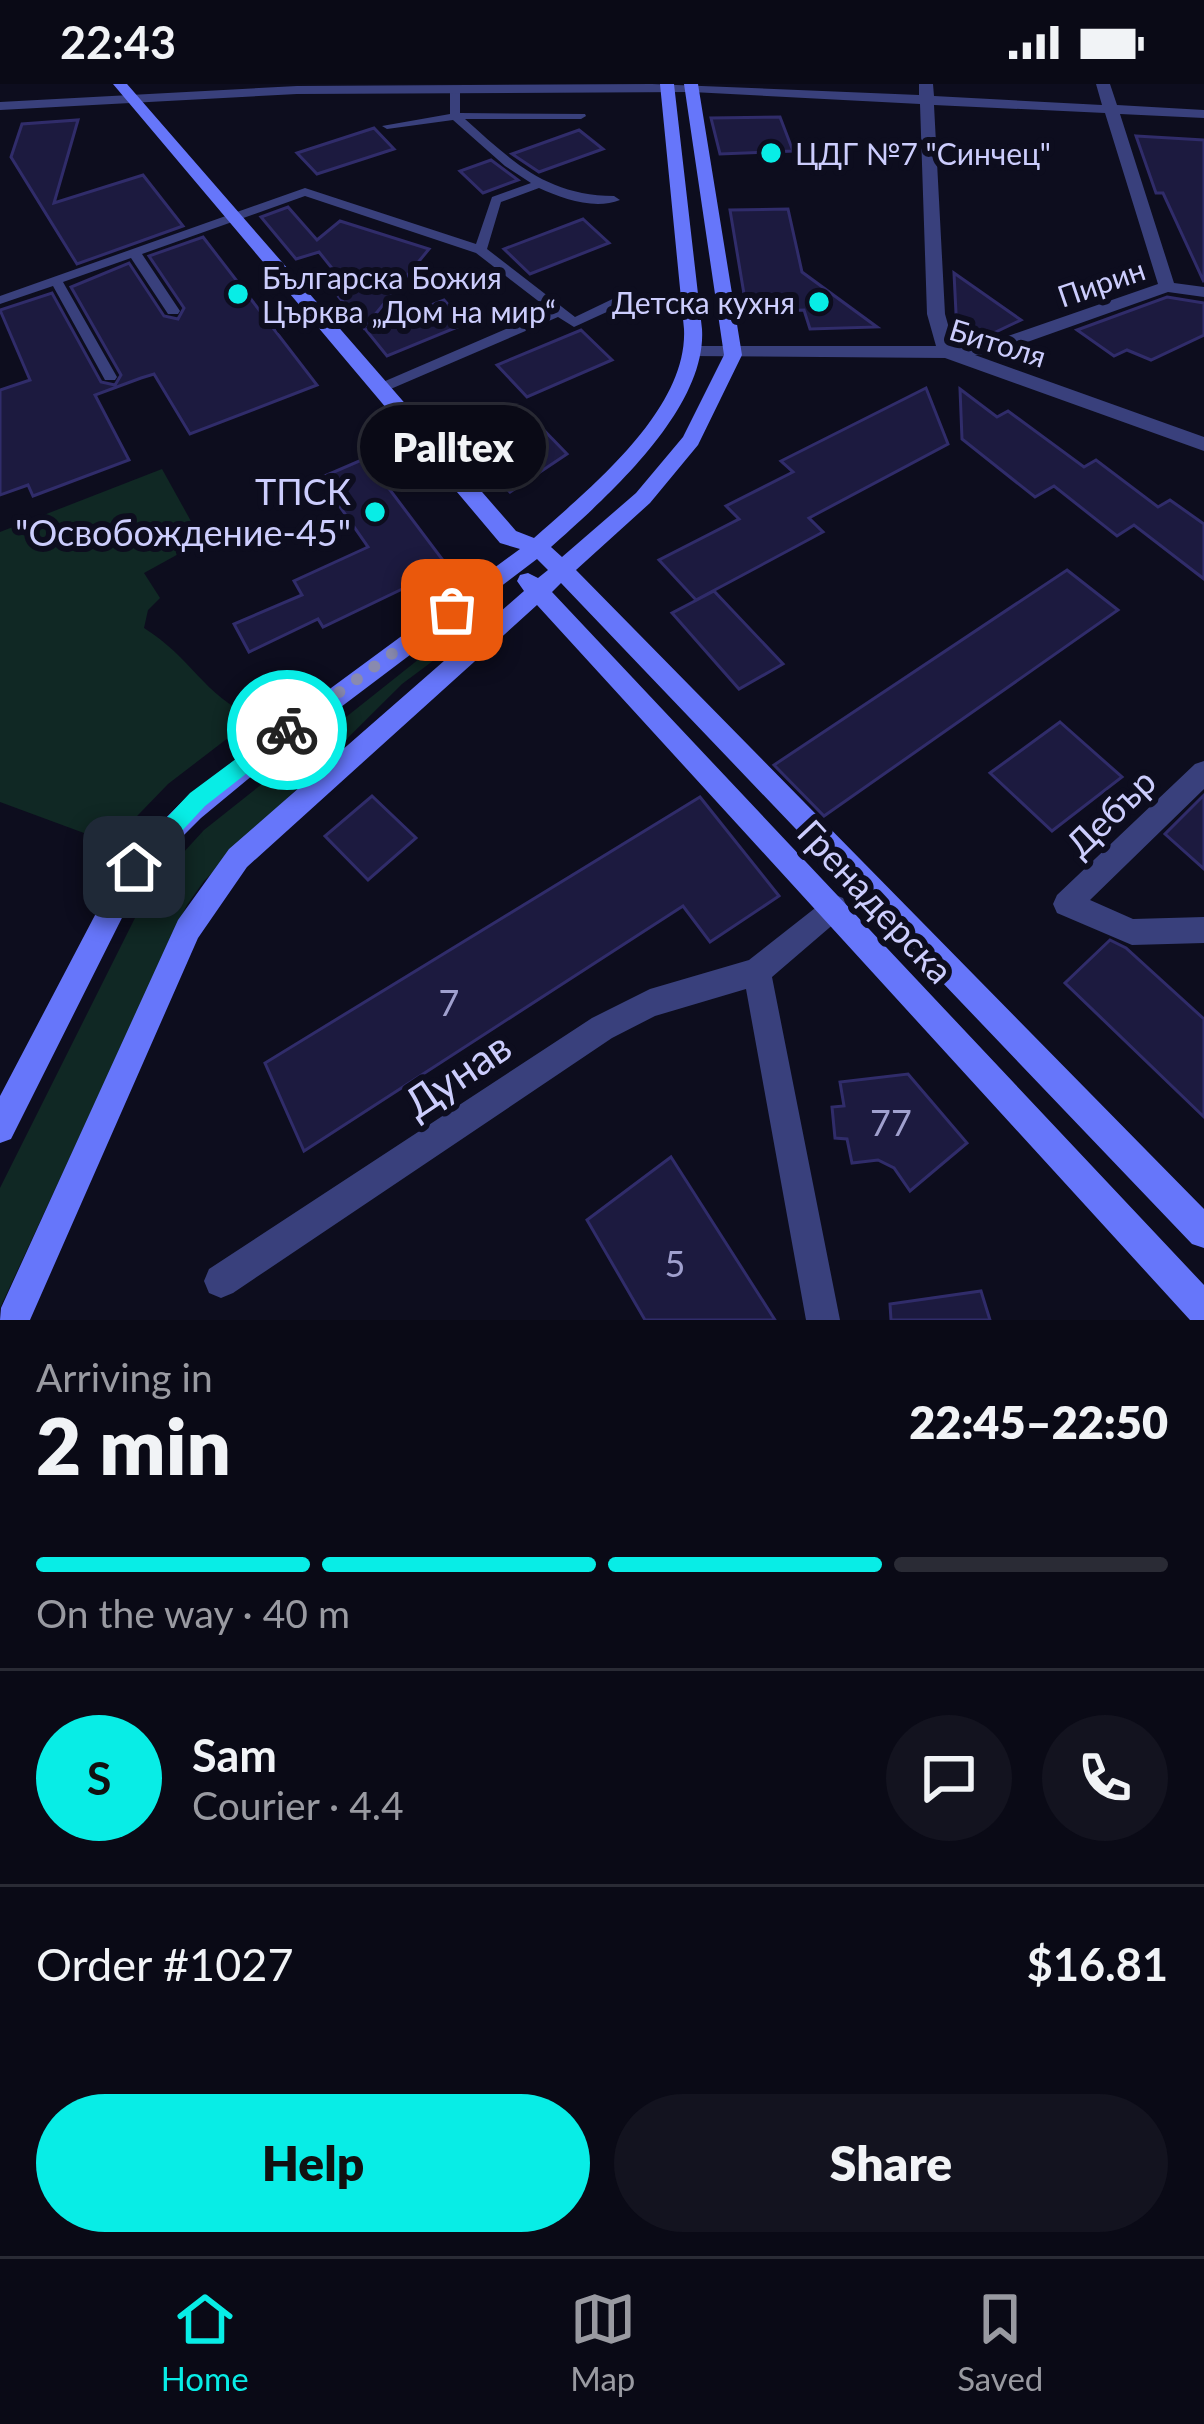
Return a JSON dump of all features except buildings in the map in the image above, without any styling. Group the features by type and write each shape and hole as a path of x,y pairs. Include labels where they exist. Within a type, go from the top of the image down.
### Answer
{"main road":[{"path":"0,1128 134,867 163,833 324,701 537,547 645,440 677,397 693,352 667,86"},
{"path":"14,1320 188,929 211,891 238,858 643,498 692,440 734,355 692,86"},
{"path":"125,89 508,537 513,565"},
{"name":"Гренадерска","path":"508,537 537,547 561,569 1204,1232"},
{"name":"Гренадерска","path":"513,565 1204,1310"}],"street":[{"path":"1103,84 1167,287"},
{"path":"0,106 125,89 692,86 926,93 1204,114"},
{"path":"926,93 936,314 947,352"},
{"name":"Пирин","path":"947,352 993,348 1167,287 1204,292"},
{"name":"Битоля","path":"693,352 947,352 1204,444"},
{"name":"Дебър","path":"1204,772 1067,904 1132,932 1204,931"},
{"path":"823,1320 757,972 833,907"},
{"name":"Дунав","path":"221,1281 602,1028 650,1003 757,972"}],"lane":[{"path":"455,89 455,116 534,186 570,200 614,200"},
{"path":"387,126 455,116 581,116"},
{"path":"479,250 496,200 534,186"},
{"path":"0,300 305,192 479,250 574,323 628,297"},
{"path":"134,252 172,310"},
{"path":"56,280 110,377"},
{"path":"381,388 560,311"}],"green space":[{"path":"162,469 202,541 144,573 160,598 148,610 144,628 222,698 254,718 168,784 111,843 0,802 0,532"},
{"path":"458,628 461,640 402,684 204,881 187,905 0,1308 0,1188 149,890 204,830"}],"way so far":[{"path":"287,730 452,610"}],"place":[{"name":"ЦДГ №7 \"Синчец\"","path":"771,153"},
{"name":"Българска Божия Църква „Дом на мир“","path":"238,294"},
{"name":"Детска кухня","path":"819,302"},
{"name":"ТПСК \"Освобождение-45\"","path":"375,512"},
{"name":"Palltex","path":"452,610"}],"route":[{"path":"134,867 198,799 287,730"}]}
